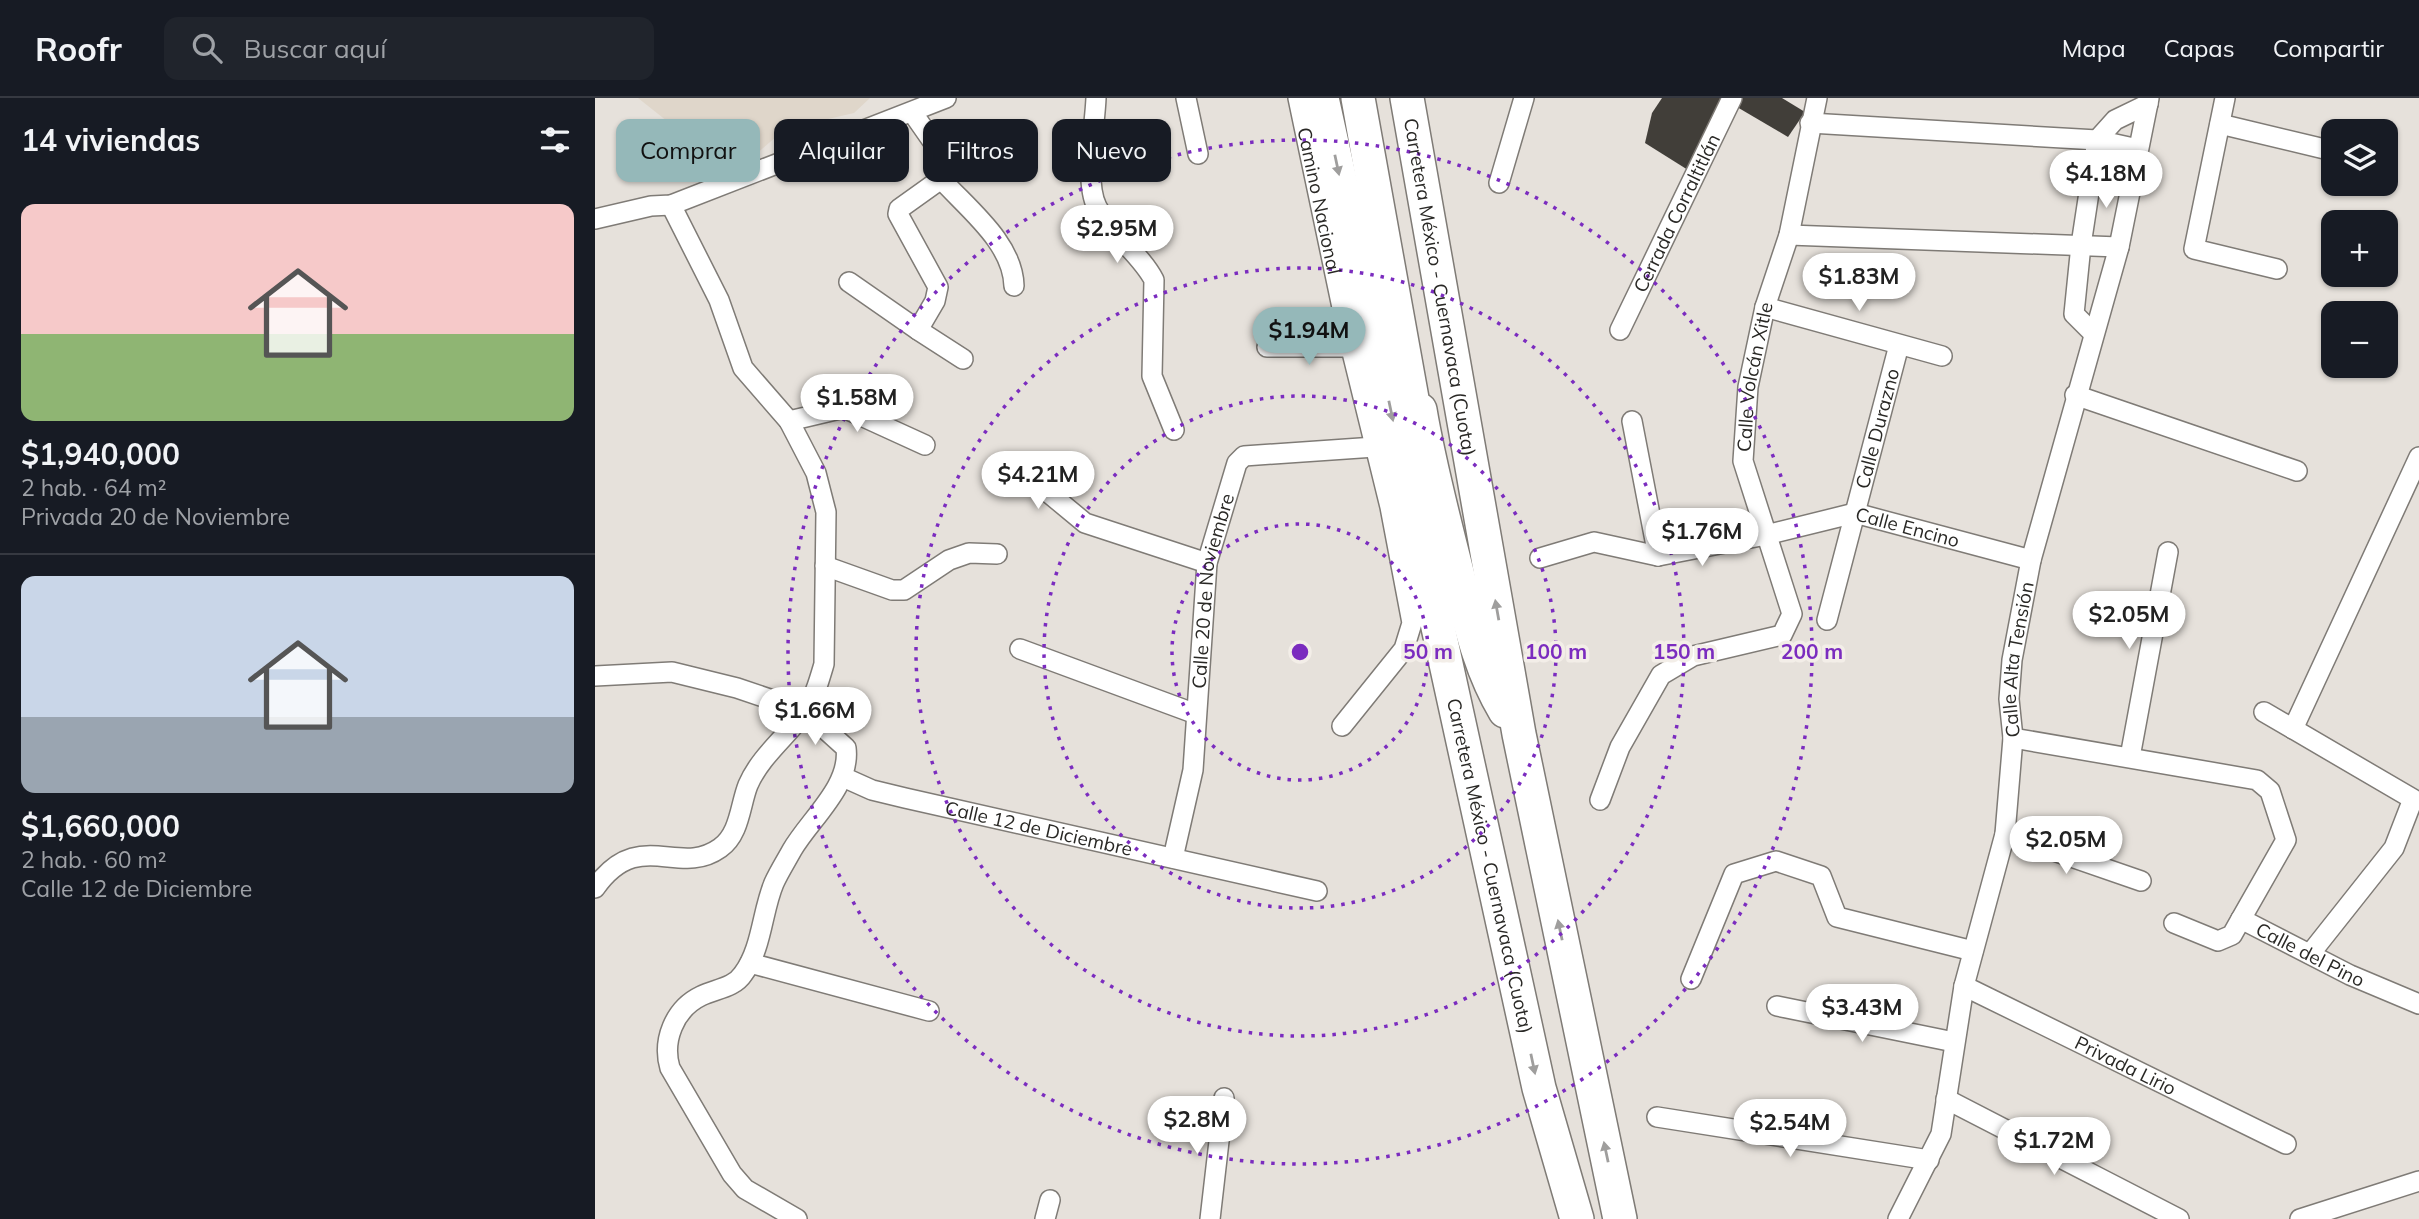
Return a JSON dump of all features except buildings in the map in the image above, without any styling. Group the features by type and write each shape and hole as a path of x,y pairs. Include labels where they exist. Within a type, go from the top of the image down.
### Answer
{"highway":[{"name":"Carretera México - Cuernavaca (Cuota)","path":"1322,98 1539,1088 1580,1219"},
{"path":"1358,98 1425,471 1560,1075 1580,1219"},
{"path":"1365,98 1428,458 1469,622 1491,687 1519,734"},
{"name":"Carretera México - Cuernavaca (Cuota)","path":"1407,98 1519,734 1621,1219"},
{"path":"1390,241 1425,190"}],"street":[{"path":"595,219 651,206 671,205 946,98"},
{"path":"1096,98 1091,182 1096,206 1123,243 1147,267 1154,281 1152,376 1174,430"},
{"path":"1186,98 1198,153"},
{"name":"Camino Nacional","path":"1297,98 1350,347 1390,507 1412,623 1410,638 1342,726"},
{"path":"1499,183 1524,98"},
{"name":"Cerrada Corraltitlán","path":"1620,330 1732,98"},
{"name":"Calle Volcán Xitle","path":"1600,800 1620,747 1661,675 1693,656 1782,635 1789,625 1791,614 1743,461 1748,387 1765,307 1789,235 1817,98"},
{"path":"2225,98 2194,249 2277,269"},
{"path":"2093,333 2074,314 2081,245 2097,140 2115,120 2149,101"},
{"name":"Calle Alta Tensión","path":"1898,1219 1907,1196 1941,1134 1964,986 2005,834 2013,738 2010,699 2012,660 2031,559 2075,395 2119,247 2149,101"},
{"path":"912,112 923,128"},
{"path":"1810,124 2097,140 2138,149"},
{"path":"2220,124 2321,148"},
{"path":"918,330 935,301 938,287 898,214 899,209 937,182"},
{"path":"944,182 1000,244 1010,260 1014,286"},
{"path":"595,888 606,872 626,858 707,855 722,847 733,834 747,786 758,767 805,711 818,686 824,664 826,512 817,473 789,421 743,368 719,300 671,205"},
{"path":"1789,235 2119,247"},
{"path":"849,282 963,359"},
{"path":"1765,307 1942,356"},
{"name":"Calle Durazno","path":"1827,620 1899,345"},
{"path":"1267,347 1350,347"},
{"path":"2075,395 2297,471"},
{"path":"789,421 844,408 925,445"},
{"path":"1632,421 1658,556"},
{"name":"Calle 20 de Noviembre","path":"1173,858 1193,770 1206,564 1237,463 1244,456 1375,447"},
{"path":"2293,729 2419,457"},
{"path":"1027,475 1075,517 1100,529 1206,564"},
{"name":"Calle Encino","path":"1540,558 1594,542 1658,556 1766,535 1854,513 2031,559"},
{"path":"2130,757 2168,552"},
{"path":"825,566 891,590 904,590 949,560 969,553 997,554"},
{"path":"1020,649 1196,714"},
{"path":"595,676 672,672 737,688 805,711 846,748 848,761 843,777 794,847 774,884 750,963 742,976 728,986 699,997 685,1008 677,1019 665,1051 670,1068 732,1174 745,1189 797,1219"},
{"path":"2264,712 2413,799 2394,848 2311,954"},
{"path":"2013,738 2257,780 2270,791 2286,841 2241,919"},
{"name":"Calle 12 de Diciembre","path":"843,777 905,799 1317,891"},
{"path":"2005,834 2141,881"},
{"path":"1691,979 1734,874 1776,861 1821,876 1837,917 1973,951"},
{"name":"Calle del Pino","path":"2174,923 2218,941 2231,935 2241,919 2419,1004"},
{"path":"750,963 929,1011"},
{"name":"Privada Lirio","path":"1964,986 2286,1144"},
{"path":"1777,1006 1954,1042"},
{"path":"1210,1219 1224,1098"},
{"path":"1946,1099 2179,1219"},
{"path":"1657,1117 1929,1160"},
{"path":"2300,1219 2419,1181"}],"shaded area":[{"path":"638,98 870,98 854,113 828,119 774,119 774,139 760,151 760,119 664,119"}]}
